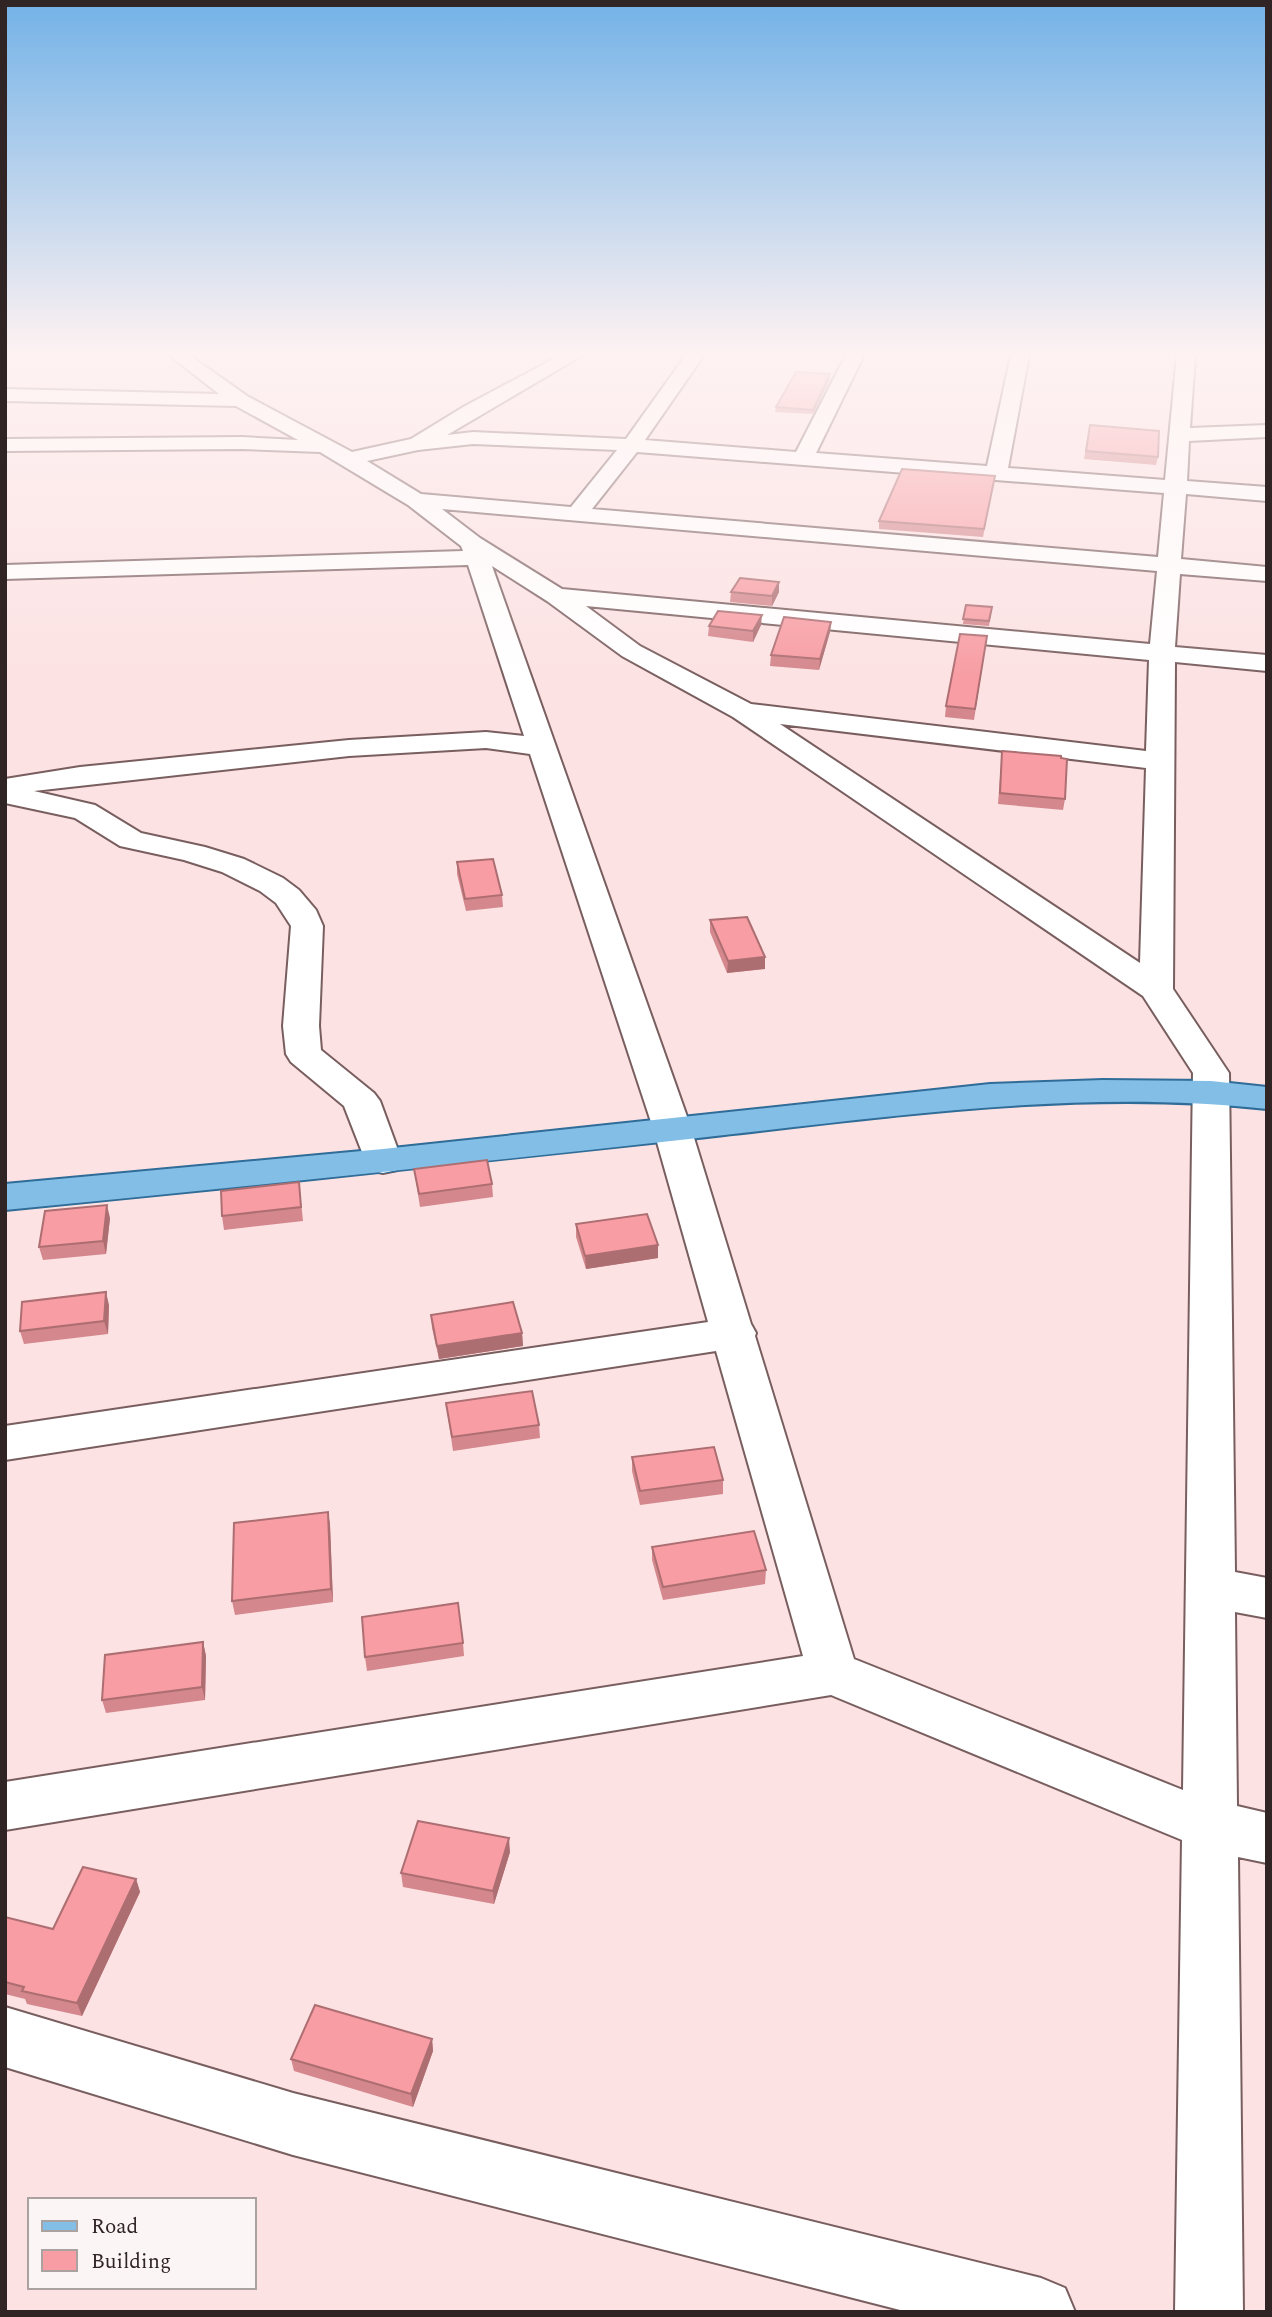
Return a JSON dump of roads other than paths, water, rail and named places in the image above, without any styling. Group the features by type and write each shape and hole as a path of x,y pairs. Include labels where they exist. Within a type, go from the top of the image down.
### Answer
{"main road":[{"path":"5,1197 383,1161 990,1095 1103,1091 1211,1101 1267,1098"},
{"path":"1211,1101 1267,1117"}],"street":[{"path":"355,463 416,500 472,547 556,596 631,651 743,711 1156,989 1211,1073 1209,2312"},
{"path":"578,512 617,463"},
{"path":"869,463 1267,494"},
{"path":"996,473 998,463"},
{"path":"1156,989 1162,652 1177,463"},
{"path":"416,500 1267,574"},
{"path":"5,572 472,547 496,523 545,510"},
{"path":"472,547 672,1128 735,1333 833,1672"},
{"path":"556,596 1267,663"},
{"path":"743,711 1160,761"},
{"path":"5,787 80,776 349,748 486,740 541,747"},
{"path":"5,794 84,811 96,816 122,836 240,868 274,887 303,912 307,926 302,1047 310,1062 361,1101 383,1161"},
{"path":"5,1443 735,1333"},
{"path":"1209,1587 1267,1598"},
{"path":"5,1806 833,1672 1208,1825 1267,1838"},
{"path":"5,2037 293,2124 1041,2312"}]}
